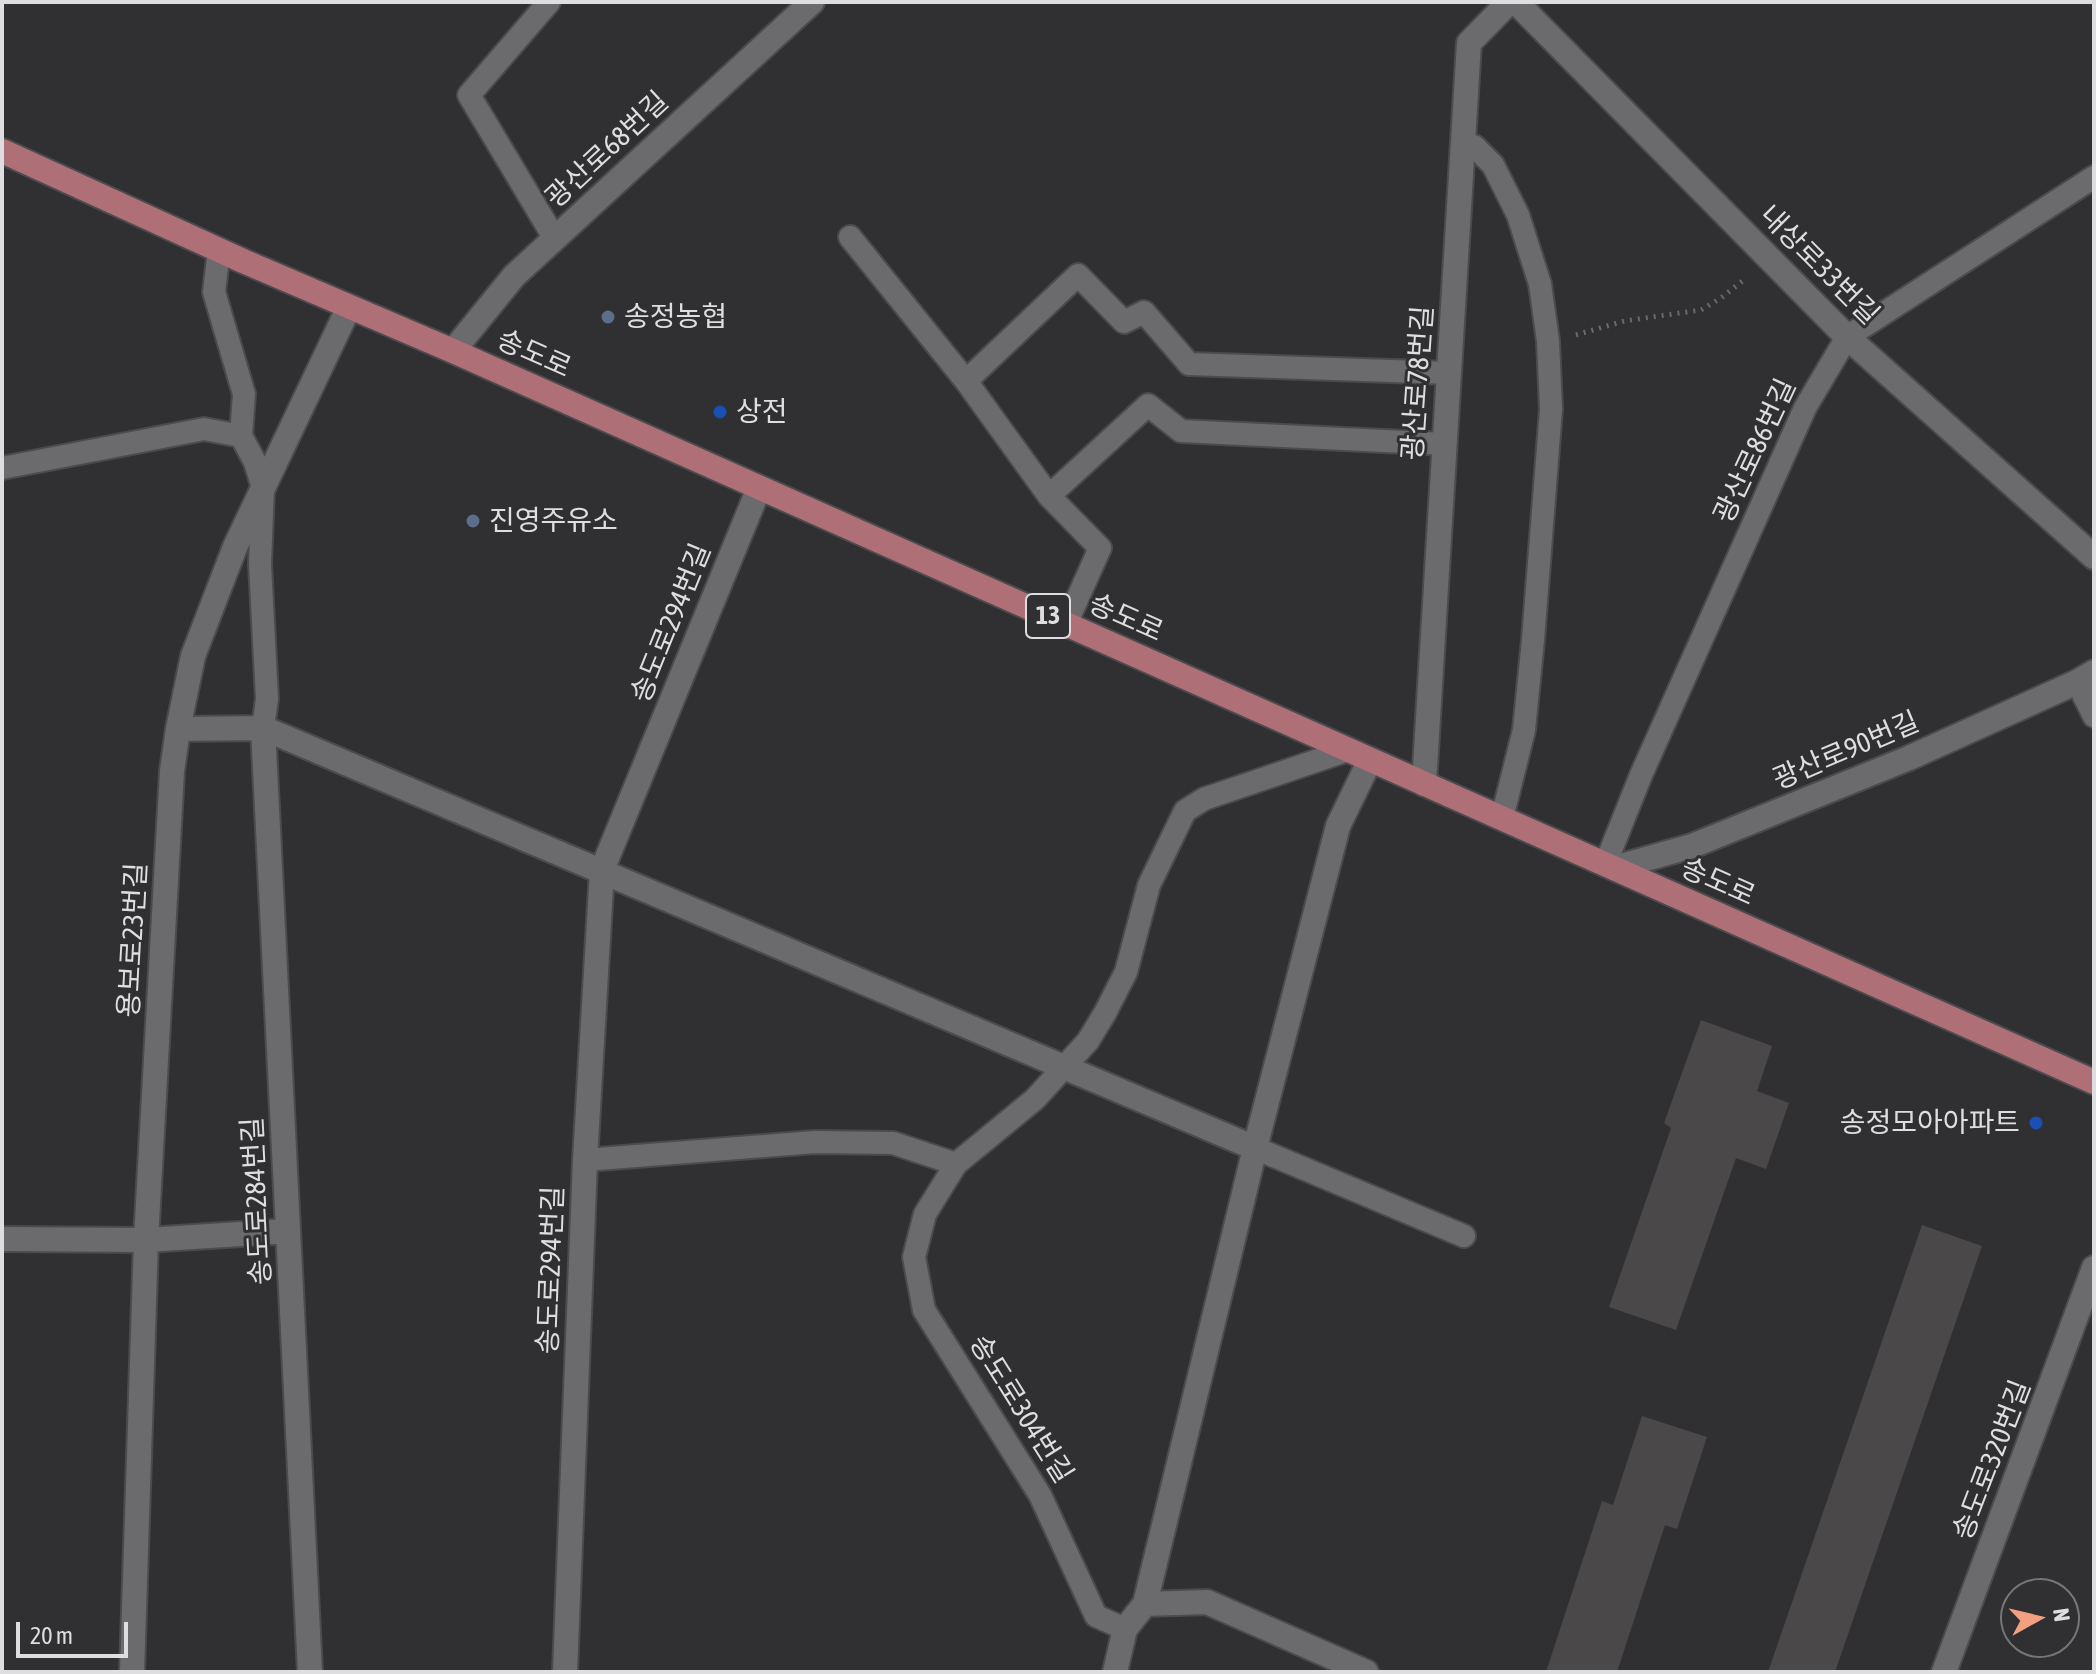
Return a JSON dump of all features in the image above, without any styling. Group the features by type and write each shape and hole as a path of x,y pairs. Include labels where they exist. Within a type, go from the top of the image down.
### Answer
{"main road":[{"name":"송도로","path":"2,151 2094,1082"}],"street":[{"name":"광산로68번길","path":"453,351 514,276 812,2"},
{"name":"광산로78번길","path":"1424,784 1469,43 1509,2"},
{"name":"내상로33번길","path":"1516,2 1847,337 2094,557"},
{"name":"용보로23번길","path":"132,1672 146,1240 172,771 178,729 193,656 235,547 349,307"},
{"name":"송도로294번길","path":"565,1672 585,1160 602,870 759,488"},
{"name":"광산로90번길","path":"1610,866 1692,846 1909,758 2086,677"},
{"path":"178,729 263,728 1255,1148"},
{"name":"송도로284번길","path":"263,728 310,1672"},
{"path":"1115,1672 1125,1629 1145,1604 1255,1148 1359,755"},
{"path":"2,1239 146,1240 288,1231"},
{"name":"송도로320번길","path":"1944,1672 2094,1268"},
{"path":"1145,1604 1207,1602 1366,1672"}],"lane":[{"path":"549,2 469,95 555,239"},
{"path":"1463,143 1474,146 1493,165 1518,215 1540,284 1548,341 1551,409 1533,640 1524,730 1502,818"},
{"name":"광산로86번길","path":"1610,866 1641,775 1805,408 1847,337 2094,177"},
{"path":"850,237 966,381 1049,496 1100,548 1066,624"},
{"path":"219,250 214,292 244,394 241,436 255,462 263,488 260,564 267,699 263,728"},
{"path":"966,381 1078,275 1124,322 1144,312 1189,364 1449,373"},
{"path":"1049,496 1148,405 1181,431 1445,444"},
{"path":"2,468 204,429 241,436"},
{"path":"2086,677 2094,716"},
{"name":"송도로304번길","path":"1125,1629 1096,1616 1040,1495 924,1310 914,1257 925,1214 956,1164 1035,1099 1088,1041 1126,972 1149,885 1185,811 1204,799 1359,755"},
{"path":"585,1160 815,1142 893,1143 956,1164"},
{"path":"1255,1148 1464,1236"}],"path":[{"path":"1548,341 1624,321 1701,310 1721,298 1769,258"}],"building":[{"path":"1701,1020 1772,1046 1757,1091 1789,1103 1766,1169 1736,1158 1676,1330 1609,1307 1671,1128 1664,1123"},
{"path":"1922,1225 1982,1246 1835,1672 1768,1672"},
{"path":"1642,1416 1707,1437 1677,1529 1665,1525 1617,1672 1546,1672 1602,1501 1613,1505"}],"place":[{"name":"송정농협","path":"608,317"},
{"name":"상전","path":"720,412"},
{"name":"진영주유소","path":"473,521"},
{"name":"송정모아아파트","path":"2036,1123"}]}
